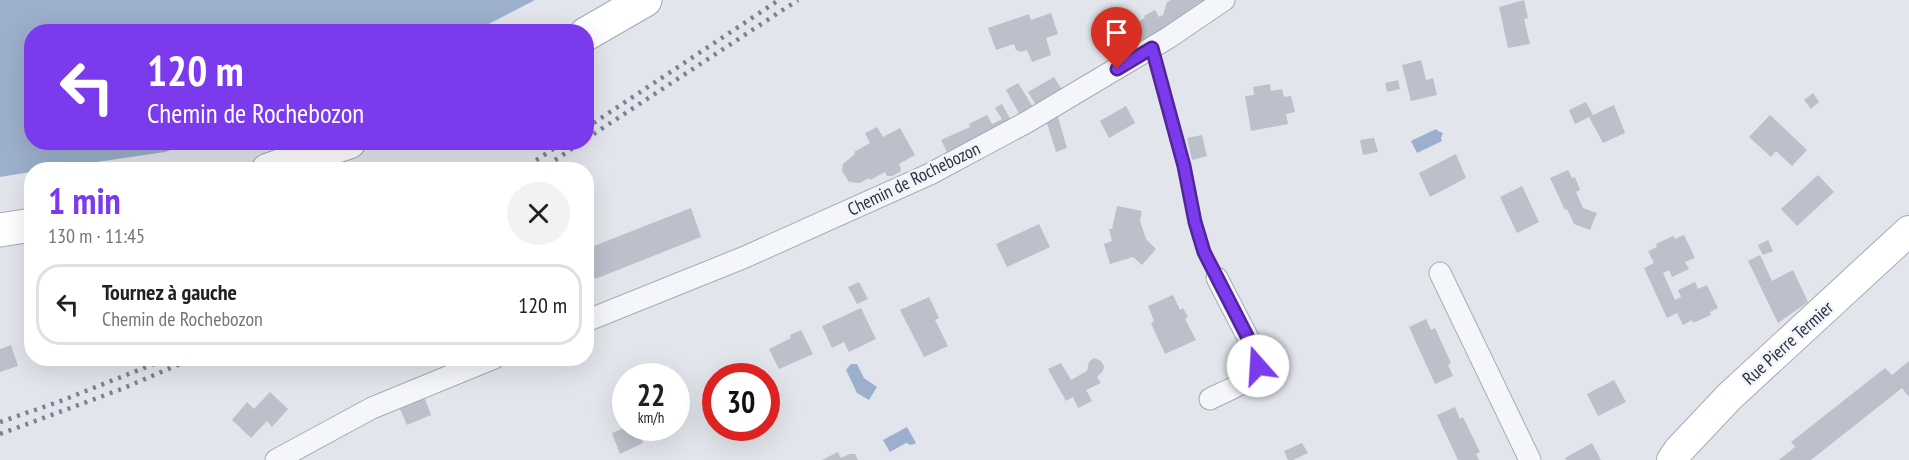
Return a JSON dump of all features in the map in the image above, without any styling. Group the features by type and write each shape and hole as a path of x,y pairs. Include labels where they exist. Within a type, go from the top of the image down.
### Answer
{"main road":[{"path":"594,29 645,0"},
{"path":"291,162 326,150"},
{"path":"0,230 24,226"}],"street":[{"name":"Chemin de Rochebozon","path":"594,318 745,257 930,174 1027,122 1152,48 1224,0"},
{"name":"Rue Pierre Termier","path":"1672,460 1729,397 1909,231"},
{"path":"1440,273 1530,460"},
{"path":"1210,399 1253,375 1258,366 1247,336 1217,278"},
{"path":"276,460 372,408 474,366"}],"lane":[{"path":"1152,48 1184,166 1198,232 1204,252 1217,278"}],"water":[{"path":"0,0 535,0 489,24 24,24 24,150 171,150 97,162 24,162 24,173 0,177"},
{"path":"1436,129 1443,133 1442,141 1417,153 1411,141"},
{"path":"851,364 857,364 864,378 877,387 869,400 857,393 846,370"},
{"path":"907,427 916,443 911,445 906,443 890,452 883,440"}],"building":[{"path":"1171,0 1210,0 1127,52 1117,35 1155,10 1159,17 1163,15 1167,2"},
{"path":"1524,0 1528,18 1524,19 1530,44 1508,48 1499,7"},
{"path":"1051,13 1058,34 1046,38 1051,55 1032,62 1027,50 1021,52 1016,50 1014,44 996,50 988,28 1029,14 1031,20"},
{"path":"1421,60 1426,80 1433,78 1437,95 1411,101 1402,65"},
{"path":"1054,77 1062,90 1036,105 1028,92"},
{"path":"1398,80 1400,89 1387,92 1385,83"},
{"path":"1018,83 1033,107 1020,115 1006,90"},
{"path":"1270,84 1271,91 1282,89 1284,97 1291,96 1295,112 1286,114 1288,124 1251,131 1245,96 1254,95 1253,87"},
{"path":"1813,93 1819,102 1811,109 1804,100"},
{"path":"1586,102 1593,115 1614,105 1625,133 1603,143 1589,117 1575,124 1569,110"},
{"path":"1002,104 1011,120 949,156 941,140 970,127 969,124 987,115 992,124 1002,119 995,108"},
{"path":"1126,106 1135,123 1109,138 1100,121"},
{"path":"1057,114 1067,148 1056,152 1046,120"},
{"path":"1770,115 1807,150 1792,166 1776,151 1771,157 1749,137"},
{"path":"877,127 883,137 900,128 915,155 899,164 900,172 892,176 887,176 885,172 860,183 849,182 842,171 843,164 855,154 854,152 870,143 865,133"},
{"path":"1202,135 1207,156 1192,160 1187,138"},
{"path":"1374,138 1378,152 1363,155 1360,140"},
{"path":"1456,154 1466,178 1430,197 1419,173"},
{"path":"1568,170 1572,178 1575,177 1580,190 1576,192 1583,208 1597,213 1590,230 1574,224 1550,178"},
{"path":"1818,175 1834,192 1797,226 1781,209"},
{"path":"1522,186 1539,222 1517,233 1500,197"},
{"path":"1117,206 1142,211 1140,221 1146,239 1156,249 1142,265 1133,257 1110,264 1104,244 1112,241 1109,229 1112,229"},
{"path":"691,208 701,237 595,279 594,246"},
{"path":"1039,224 1050,247 1007,267 996,244"},
{"path":"1684,235 1695,258 1685,262 1689,269 1672,277 1669,270 1663,273 1675,300 1681,297 1678,290 1695,282 1698,289 1707,285 1718,308 1710,312 1711,315 1683,325 1677,313 1667,318 1644,268 1654,263 1648,251 1657,247 1656,244 1673,236 1675,239"},
{"path":"1768,240 1773,251 1763,255 1758,245"},
{"path":"1760,255 1772,281 1793,270 1808,302 1778,323 1748,261"},
{"path":"859,282 868,299 857,304 848,287"},
{"path":"1173,295 1180,310 1183,308 1188,317 1185,319 1196,340 1165,354 1151,323 1154,321 1148,306"},
{"path":"929,297 939,318 935,320 948,346 924,357 900,310"},
{"path":"861,308 876,339 849,352 844,342 832,348 822,326"},
{"path":"1426,319 1431,330 1435,328 1451,363 1448,365 1453,376 1435,384 1409,327"},
{"path":"801,330 813,354 780,369 780,363 776,363 769,349 791,338 790,335"},
{"path":"11,345 18,366 0,372 0,349"},
{"path":"1094,358 1101,361 1104,366 1103,371 1097,377 1101,383 1086,390 1092,401 1078,408 1073,397 1066,401 1048,369 1061,363 1071,380 1087,371 1089,362"},
{"path":"1909,361 1909,397 1902,388 1811,460 1779,460 1795,447 1791,442 1885,368 1892,375"},
{"path":"1614,380 1626,402 1598,416 1587,394"},
{"path":"270,392 288,409 272,427 267,421 251,438 232,420 247,402 254,409"},
{"path":"424,396 431,415 407,425 399,407"},
{"path":"1455,407 1460,419 1463,417 1480,452 1476,454 1479,460 1458,460 1437,415"},
{"path":"615,441 642,441 643,443 620,454"},
{"path":"1302,443 1308,453 1288,460 1284,451"},
{"path":"1592,443 1601,460 1566,460 1565,458"},
{"path":"838,452 841,458 855,454 858,460 822,460"}],"railway":[{"path":"594,123 779,0"},
{"path":"594,134 798,0"},
{"path":"533,162 552,150"},
{"path":"552,162 570,150"},
{"path":"0,422 149,366"},
{"path":"0,434 119,390 175,366"}],"route":[{"path":"1117,69 1152,48 1184,166 1195,222 1204,252 1247,336 1258,366"}]}
